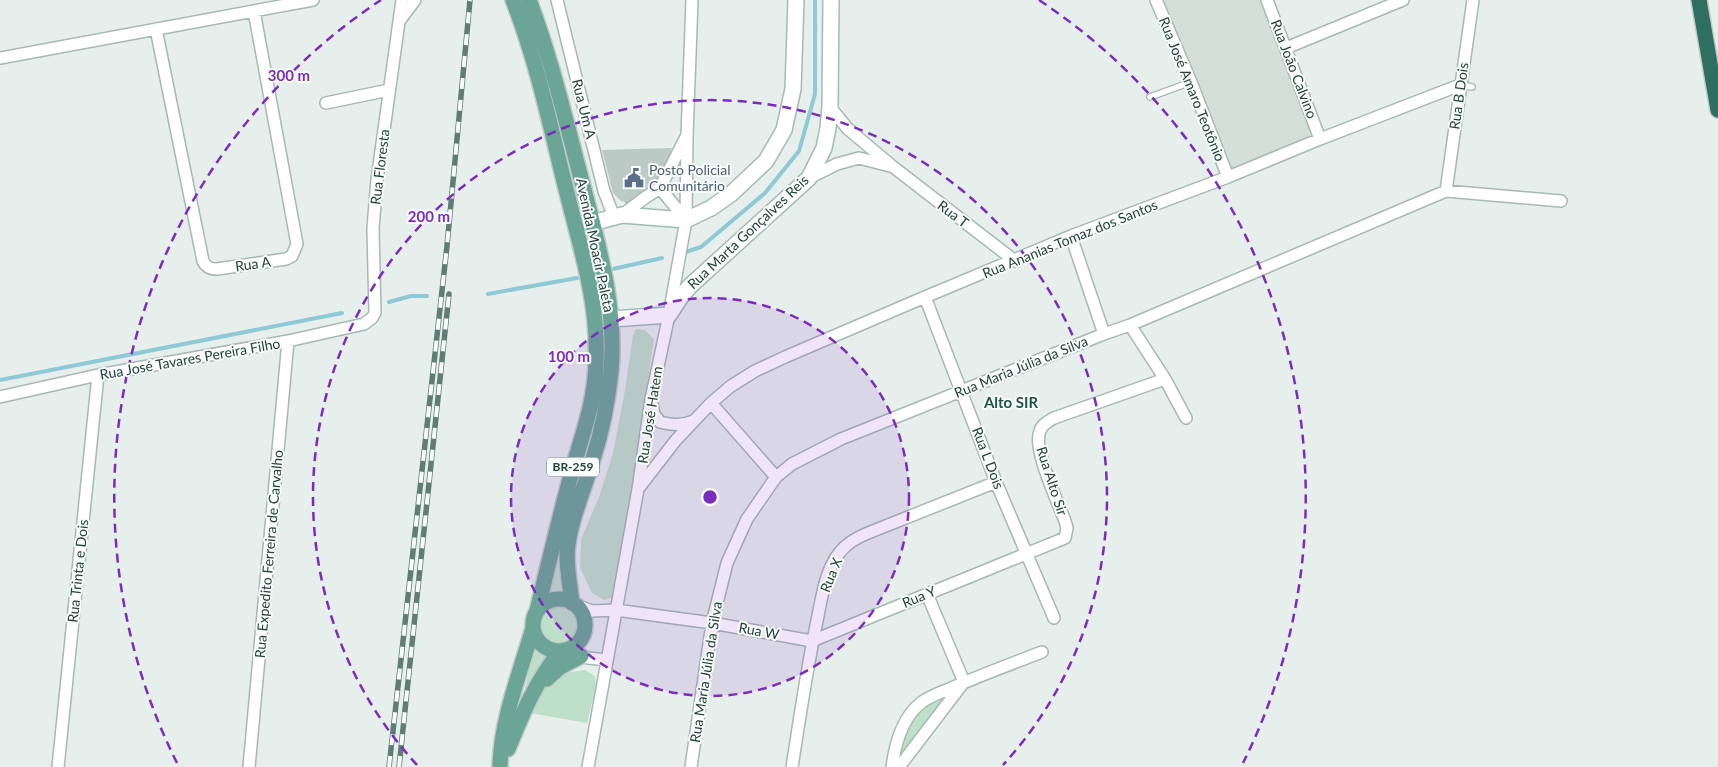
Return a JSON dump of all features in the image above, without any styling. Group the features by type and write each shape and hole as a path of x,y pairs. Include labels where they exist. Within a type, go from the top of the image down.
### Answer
{"highway":[{"path":"1699,0 1718,110"}],"main road":[{"name":"Avenida Moacir Paleta","path":"500,767 502,739 510,705 533,628 571,474 589,414 596,366 596,321 589,275 568,197 547,104 513,0"},
{"name":"Avenida Moacir Paleta","path":"500,767 525,706 543,674 562,651 572,648 583,635 585,619 581,611 574,604 568,552 573,523 593,458 606,404 611,369 612,319 604,272 553,71 529,0"},
{"path":"537,611 542,605 557,599 574,604"},
{"path":"533,628 536,636 546,647 562,651"},
{"path":"533,692 560,667 584,657"}],"street":[{"path":"0,58 313,0"},
{"name":"Rua Floresta","path":"376,313 373,228 377,180 402,0"},
{"name":"Rua Floresta","path":"399,21 415,0"},
{"name":"Rua Um A","path":"557,0 604,191 618,216"},
{"name":"Rua José Hatem","path":"588,767 604,687 607,660 638,489 651,399 669,315 686,220 692,0"},
{"path":"592,223 618,216 686,220 706,211 731,194 766,161 784,130 793,89 796,0"},
{"name":"Rua Marta Gonçalves Reis","path":"669,315 690,286 809,178 824,148 830,107 831,0"},
{"name":"Rua José Amaro Teotônio","path":"1156,0 1191,82 1228,177"},
{"name":"Rua João Calvino","path":"1267,0 1320,139"},
{"path":"1286,48 1403,0"},
{"name":"Rua B Dois","path":"1446,191 1473,0"},
{"name":"Rua A","path":"156,29 205,265 210,269 217,269 286,259 292,256 297,244 254,11"},
{"name":"Rua Ananias Tomaz dos Santos","path":"638,489 694,420 731,386 755,371 1071,236 1228,177 1460,85"},
{"path":"326,103 389,90"},
{"name":"Rua T","path":"830,107 848,129 892,166 1015,261"},
{"name":"Rua José Hatem","path":"618,216 660,188 687,136"},
{"name":"Rua T","path":"809,178 837,164 859,158 892,166"},
{"path":"660,188 686,220"},
{"name":"Rua Maria Júlia da Silva","path":"691,767 712,623 728,562 747,519 776,477 792,464 842,439 961,390 1130,325 1446,191 1561,201"},
{"path":"1071,236 1104,334"},
{"name":"Rua L Dois","path":"925,297 996,482 1054,618"},
{"name":"Rua José Tavares Pereira Filho","path":"0,397 98,375 288,341 364,324 376,313"},
{"path":"612,319 669,315"},
{"path":"1130,325 1165,379 1186,418"},
{"name":"Rua Expedito Ferreira de Carvalho","path":"249,767 288,341"},
{"name":"Rua Trinta e Dois","path":"58,767 98,375"},
{"name":"Rua Alto Sir","path":"1027,553 1065,538 1067,528 1041,457 1039,432 1043,426 1054,418 1165,379"},
{"path":"651,399 654,414 660,422 673,425 686,424 694,420"},
{"path":"711,403 776,477"},
{"name":"Rua X","path":"792,767 812,641 823,591 841,551 855,539 868,533 996,482"},
{"name":"Rua Y","path":"812,641 1027,553"},
{"path":"927,594 964,682"},
{"path":"574,604 599,612 616,610"},
{"name":"Rua W","path":"616,610 712,623 812,641"},
{"path":"562,651 584,657 607,660"},
{"path":"892,767 898,736 909,716 921,703 964,682 1042,652"},
{"path":"584,657 600,671 604,687"},
{"path":"899,767 964,682"}],"lane":[{"path":"1150,96 1191,82"},
{"path":"1460,85 1472,87"}],"shaded area":[{"path":"1156,0 1267,0 1320,139 1228,177"}],"green space":[{"path":"636,329 645,330 654,339 615,597 604,600 592,593 580,568 581,539 599,497 613,453 633,335"},
{"path":"558,557 567,590 549,591"},
{"path":"556,603 564,603 576,609 582,625 576,641 564,647 556,647 544,641 538,629 538,621 544,609"},
{"path":"533,650 549,656 522,704"},
{"path":"585,670 595,676 596,687 587,723 530,713 542,691 563,673"},
{"path":"955,688 897,767 903,733 923,704"}],"building":[{"name":"Posto Policial Comunitário","path":"672,148 654,183 627,202 621,201 613,193 602,150"}],"waterway":[{"path":"686,252 701,247 765,193 799,151 815,94 815,0"},
{"path":"613,269 662,258"},
{"path":"488,294 577,278"},
{"path":"389,302 411,296 427,296"},
{"path":"0,380 342,313"}],"railway":[{"path":"389,767 447,246 470,0"},
{"path":"399,767 449,294"}],"place":[{"name":"Posto Policial Comunitário","path":"634,178"}],"district":[{"name":"Alto SIR","path":"1011,403"}]}
